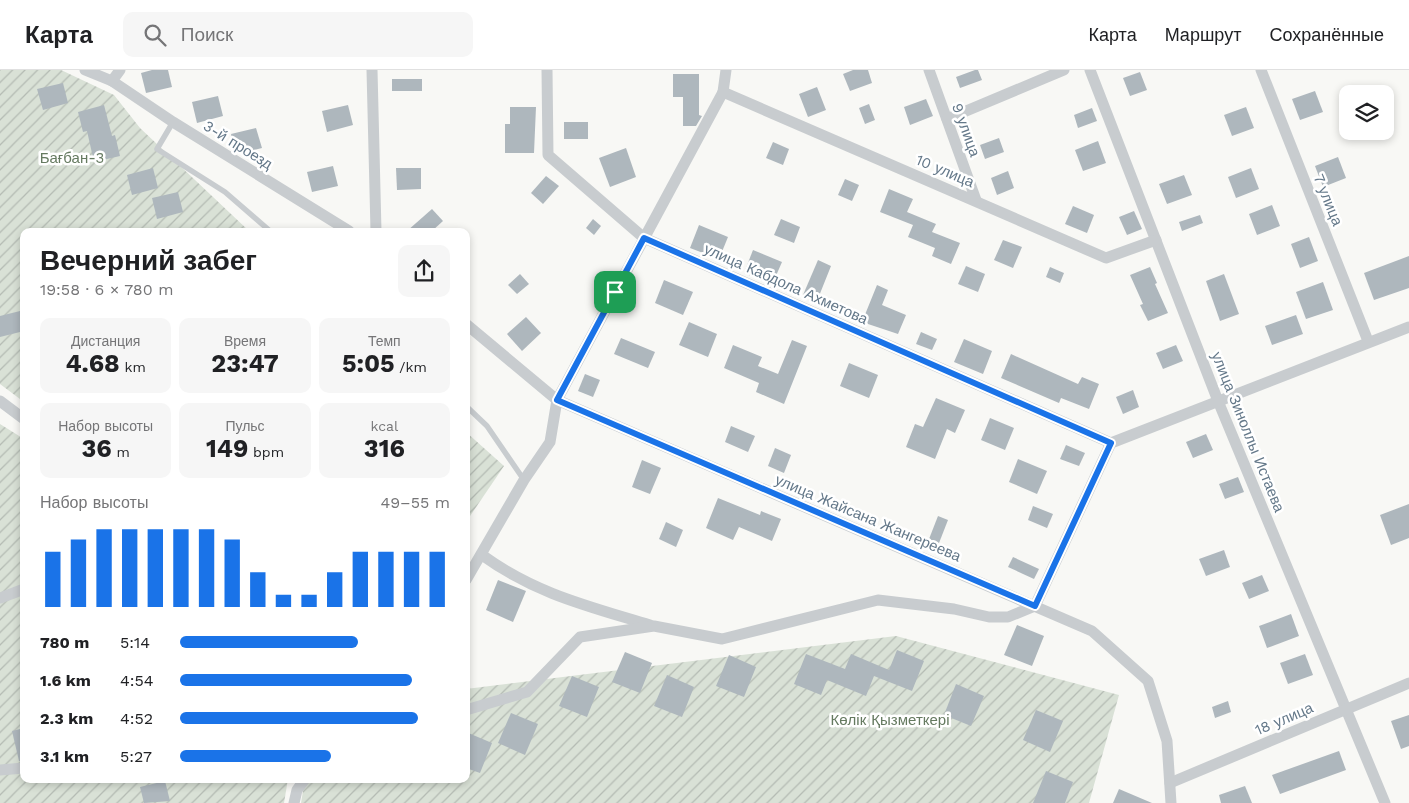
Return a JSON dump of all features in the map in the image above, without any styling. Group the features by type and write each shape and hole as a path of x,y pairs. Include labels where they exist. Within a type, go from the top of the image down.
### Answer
{"street":[{"name":"3-й проезд","path":"85,70 112,81 173,122 344,228"},
{"path":"112,81 120,70"},
{"path":"372,70 376,228"},
{"name":"улица Кабдола Ахметова","path":"547,70 548,155 644,238 1111,443"},
{"path":"470,574 524,480 550,442 557,400 723,92 726,70"},
{"name":"9 улица","path":"929,70 976,200"},
{"path":"946,119 1064,70"},
{"name":"улица Зиноллы Истаева","path":"1090,70 1218,401 1385,803"},
{"name":"7 улица","path":"1261,70 1368,342"},
{"name":"10 улица","path":"723,92 976,200 1106,258 1156,240"},
{"name":"улица Жайсана Жангереева","path":"470,327 557,400 1092,631 1148,681 1167,741 1172,803"},
{"path":"482,555 517,578 540,590 654,626 722,639 878,600 954,609 989,617 1008,618 1035,606 1111,443 1409,327"},
{"path":"0,401 20,416"},
{"path":"0,598 20,590"},
{"path":"470,709 527,692 580,637 654,626"},
{"name":"18 улица","path":"1170,783 1409,683"},
{"path":"0,770 20,768"},
{"path":"294,803 297,790 302,783"}],"lane":[{"path":"173,122 157,149 225,192 267,228"},
{"path":"470,410 487,426 524,480"}],"green space":[{"name":"Бағбан-3","path":"0,70 61,70 114,95 140,128 246,228 20,228 20,399 0,384"},
{"path":"0,424 20,436 20,783 287,783 284,803 0,803"},
{"path":"470,436 504,466 470,516"},
{"name":"Көлік Қызметкері","path":"896,636 1119,695 1089,803 301,803 304,783 470,783 470,689"}],"building":[{"path":"152,70 168,70 172,87 146,93 141,73"},
{"path":"853,70 868,70 872,83 850,91 843,74"},
{"path":"978,70 982,80 960,88 956,77"},
{"path":"1140,72 1147,90 1130,96 1123,78"},
{"path":"673,74 699,74 699,115 702,116 696,126 683,126 683,97 673,97"},
{"path":"392,79 422,79 422,91 392,91"},
{"path":"63,83 68,103 43,110 37,89"},
{"path":"817,87 826,110 808,117 799,94"},
{"path":"1315,91 1323,112 1300,120 1292,99"},
{"path":"218,96 223,116 197,123 192,102"},
{"path":"926,99 933,116 910,125 904,107"},
{"path":"869,104 875,120 865,124 859,108"},
{"path":"104,105 112,136 115,135 120,156 94,162 87,131 83,132 78,112"},
{"path":"348,105 353,125 327,132 322,111"},
{"path":"510,107 536,107 534,153 505,153 505,124 510,124"},
{"path":"1246,107 1254,128 1232,136 1224,115"},
{"path":"1092,108 1097,121 1078,128 1074,115"},
{"path":"564,122 588,122 588,139 564,139"},
{"path":"256,128 262,148 239,154 235,152 231,134"},
{"path":"999,138 1004,152 985,159 980,145"},
{"path":"1098,141 1106,163 1083,171 1075,150"},
{"path":"773,142 789,149 783,165 766,158"},
{"path":"626,148 636,177 610,187 599,158"},
{"path":"1338,157 1346,178 1323,187 1315,166"},
{"path":"333,166 338,186 312,192 307,172"},
{"path":"153,168 158,188 132,195 127,175"},
{"path":"396,168 421,168 421,189 397,190"},
{"path":"1251,168 1259,189 1236,198 1228,177"},
{"path":"1008,171 1014,188 997,195 991,178"},
{"path":"1184,175 1192,195 1167,204 1159,184"},
{"path":"546,176 559,186 543,204 531,193"},
{"path":"845,179 859,185 852,201 838,195"},
{"path":"889,189 913,199 907,212 936,224 932,232 960,243 951,264 932,256 935,248 908,237 913,225 880,212"},
{"path":"178,192 183,212 157,219 152,198"},
{"path":"1272,205 1280,226 1257,235 1249,214"},
{"path":"1073,206 1094,215 1087,233 1065,224"},
{"path":"432,209 443,221 435,228 410,228"},
{"path":"1134,211 1142,229 1127,235 1119,217"},
{"path":"1200,215 1203,223 1182,231 1179,222"},
{"path":"593,219 601,226 594,235 586,228"},
{"path":"781,219 800,227 794,243 774,235"},
{"path":"699,225 728,237 719,259 690,248"},
{"path":"1309,237 1318,261 1300,268 1291,244"},
{"path":"1003,240 1022,247 1013,268 994,260"},
{"path":"753,250 782,262 772,285 744,273"},
{"path":"1409,256 1409,288 1374,300 1364,273"},
{"path":"818,260 831,266 817,301 803,295"},
{"path":"966,266 985,274 978,292 958,284"},
{"path":"1050,267 1064,273 1060,283 1046,277"},
{"path":"1150,267 1157,283 1155,284 1168,313 1148,321 1140,305 1143,304 1130,275"},
{"path":"520,274 529,284 517,294 508,285"},
{"path":"1224,274 1239,314 1220,321 1206,281"},
{"path":"664,280 693,292 683,315 655,303"},
{"path":"1323,282 1333,310 1306,319 1296,292"},
{"path":"877,285 888,290 882,305 906,315 898,334 862,322"},
{"path":"20,311 20,332 0,337 0,316"},
{"path":"1296,315 1303,334 1272,345 1265,326"},
{"path":"526,317 541,333 522,351 507,334"},
{"path":"689,322 717,334 708,357 679,345"},
{"path":"921,332 937,339 932,350 916,344"},
{"path":"621,338 655,352 648,368 614,354"},
{"path":"964,339 992,351 983,374 954,362"},
{"path":"792,340 807,346 784,404 756,392 759,383 724,368 733,345 762,357 758,366 778,374"},
{"path":"1176,345 1183,361 1163,369 1156,353"},
{"path":"1011,354 1078,384 1082,377 1099,384 1089,409 1061,398 1059,403 1001,378"},
{"path":"849,363 878,375 869,398 840,386"},
{"path":"585,374 600,380 593,397 578,391"},
{"path":"1133,390 1139,407 1123,414 1116,397"},
{"path":"936,398 965,410 955,433 947,429 935,459 906,447 915,424 923,427"},
{"path":"990,418 1014,428 1005,450 981,440"},
{"path":"731,426 755,436 748,452 725,442"},
{"path":"1206,434 1213,450 1193,458 1186,442"},
{"path":"1066,445 1085,453 1079,466 1060,459"},
{"path":"775,448 791,455 784,473 768,466"},
{"path":"1018,459 1047,471 1037,494 1009,482"},
{"path":"642,460 661,468 650,494 632,487"},
{"path":"1238,477 1244,492 1225,499 1219,484"},
{"path":"718,498 760,515 761,511 781,519 772,541 739,527 733,540 706,528"},
{"path":"1409,504 1409,538 1391,545 1380,515"},
{"path":"1033,506 1053,514 1047,528 1028,520"},
{"path":"938,516 948,520 939,543 929,539"},
{"path":"666,522 683,530 676,547 659,539"},
{"path":"1224,550 1230,567 1206,576 1199,559"},
{"path":"1013,557 1039,569 1034,579 1008,567"},
{"path":"1262,575 1269,591 1249,599 1242,583"},
{"path":"498,580 526,591 513,622 486,610"},
{"path":"1291,614 1299,636 1267,648 1259,626"},
{"path":"1017,625 1044,636 1032,666 1004,655"},
{"path":"897,650 924,661 912,691 874,676 866,696 827,680 821,695 794,684 806,654 845,669 851,654 889,670"},
{"path":"625,652 652,663 640,693 612,682"},
{"path":"1305,654 1313,675 1288,684 1280,663"},
{"path":"729,655 756,667 744,697 716,686"},
{"path":"667,675 694,687 682,717 654,706"},
{"path":"572,676 599,687 587,717 559,706"},
{"path":"956,684 984,696 971,726 944,715"},
{"path":"1228,701 1231,712 1215,718 1212,707"},
{"path":"1036,710 1063,721 1050,752 1023,740"},
{"path":"511,713 538,724 525,755 498,743"},
{"path":"1409,715 1409,746 1401,749 1391,721"},
{"path":"20,729 20,761 19,761 12,731"},
{"path":"470,734 492,743 480,773 470,769"},
{"path":"1339,751 1346,770 1280,794 1272,775"},
{"path":"1046,771 1073,782 1065,803 1033,803"},
{"path":"166,783 170,801 144,803 140,787"},
{"path":"1245,786 1252,803 1221,803 1219,795"},
{"path":"1119,789 1152,803 1113,803"}],"route":[{"path":"644,238 1111,443 1035,606 557,400 615,292 644,238"}]}
